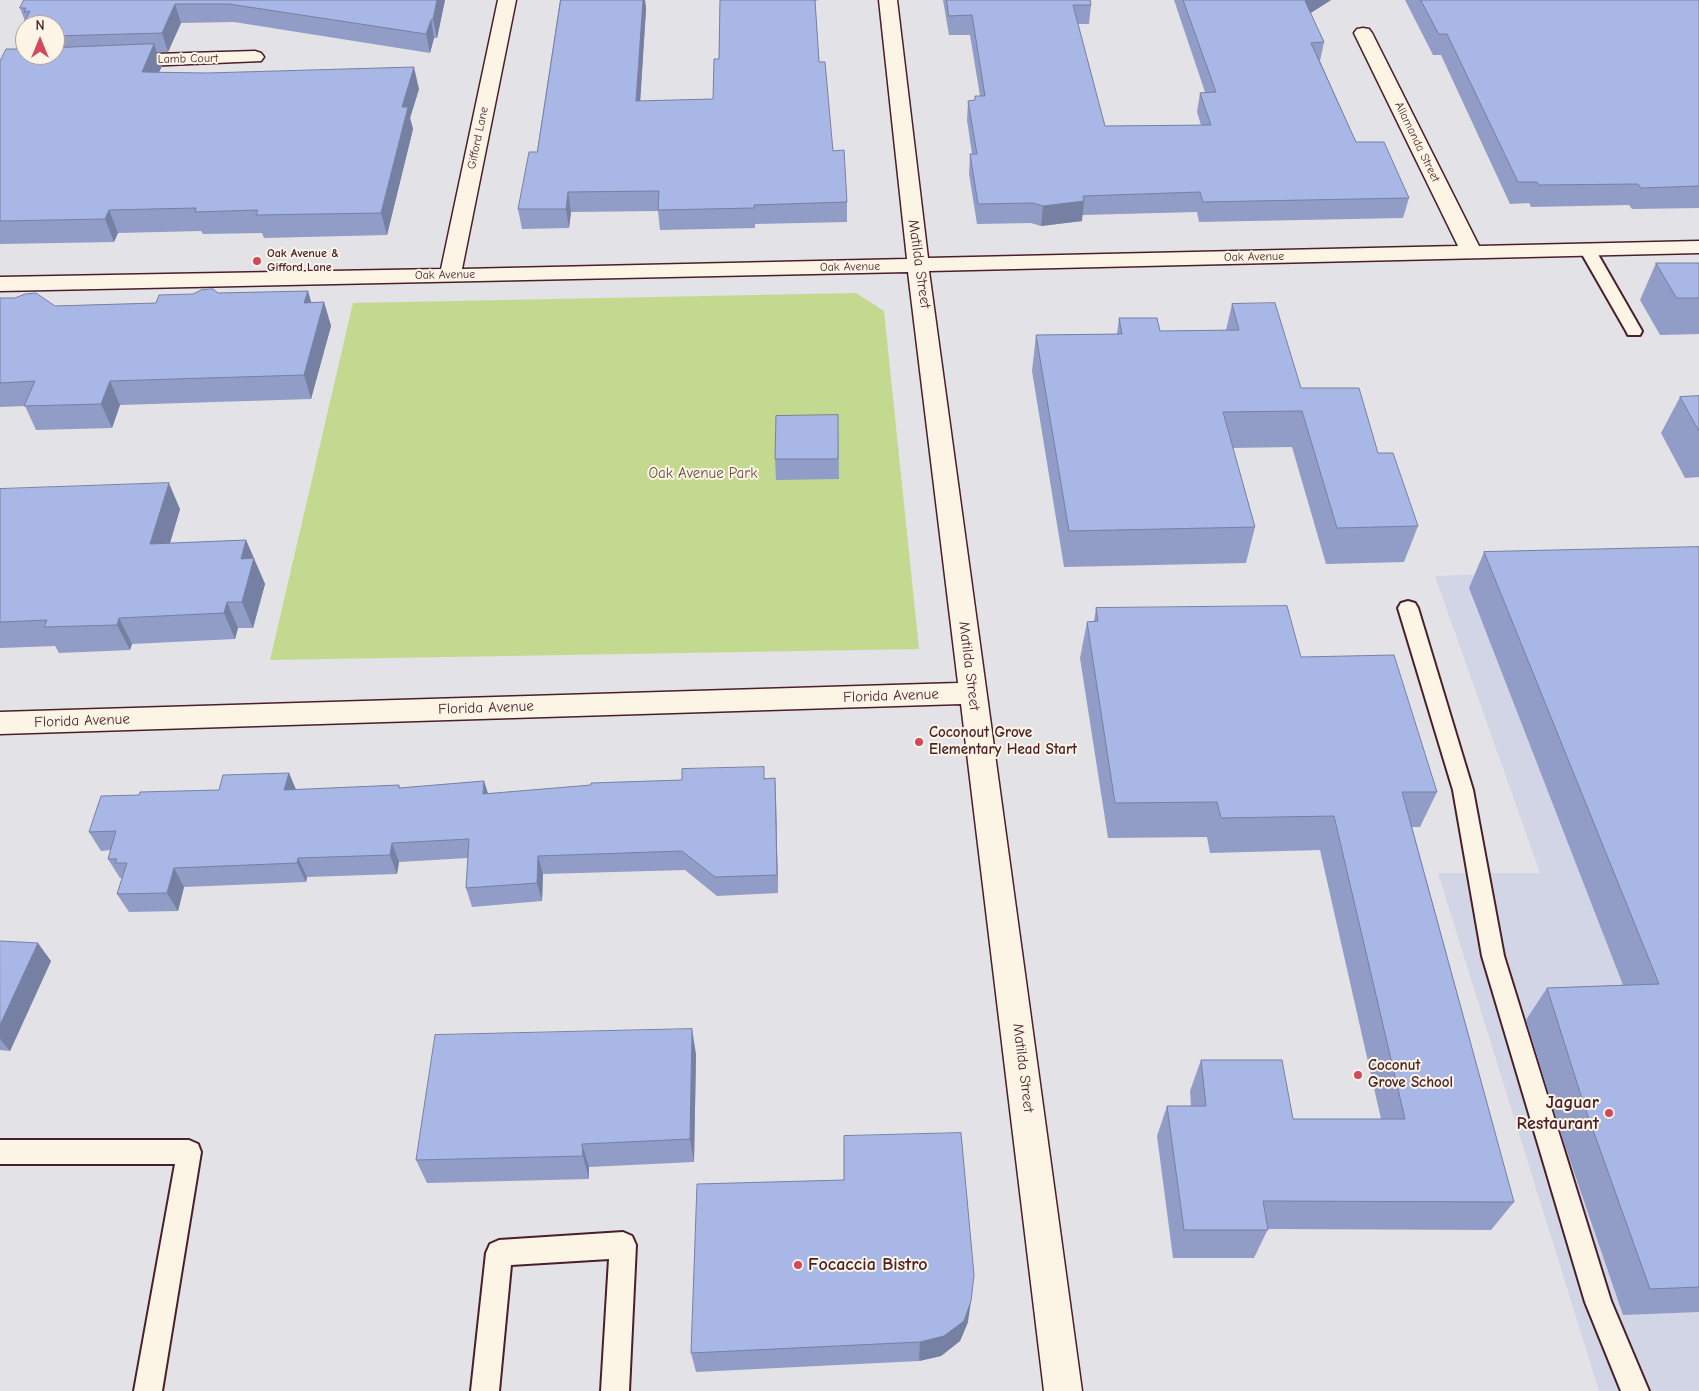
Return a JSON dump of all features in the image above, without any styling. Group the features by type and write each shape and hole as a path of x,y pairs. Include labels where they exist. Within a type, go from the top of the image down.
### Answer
{"street":[{"name":"Gifford Lane","path":"450,275 507,0"},
{"name":"Matilda Street","path":"888,0 918,265 1063,1391"},
{"name":"Allamanda Street","path":"1363,33 1472,251"},
{"name":"Lamb Court","path":"109,61 255,57"},
{"name":"Oak Avenue","path":"0,284 1699,247"},
{"name":"Florida Avenue","path":"0,723 973,693"}],"lane":[{"path":"1588,249 1634,331"},
{"path":"1408,608 1462,790 1493,956 1598,1302 1635,1391"},
{"path":"0,1152 189,1152 148,1391"},
{"path":"485,1391 499,1253 623,1245 615,1391"}],"shaded area":[{"path":"1699,567 1699,1391 1599,1391 1438,873 1540,873 1435,576"}],"green space":[{"name":"Oak Avenue Park","path":"856,293 884,311 919,649 270,660 353,303"}],"building":[{"path":"24,0 437,0 433,19 426,34 229,4 175,4 162,33 65,36 65,15 28,15 30,11 24,12 26,8 20,8"},
{"path":"561,0 643,0 636,101 713,99 714,59 719,59 720,0 815,0 819,62 825,62 833,151 844,150 847,202 754,205 754,208 658,210 659,191 568,192 566,209 518,209 529,152 537,152"},
{"path":"947,0 1090,0 1091,5 1073,5 1105,126 1211,125 1200,93 1216,92 1183,0 1306,0 1324,42 1311,43 1356,142 1384,142 1409,198 1203,202 1200,192 1083,196 1084,201 1043,206 1033,203 978,204 970,154 977,154 968,101 975,100 975,96 985,96 972,15 949,16"},
{"path":"1421,0 1699,0 1699,186 1641,188 1638,184 1539,185 1537,182 1518,182 1447,34 1439,34"},
{"path":"154,44 142,72 207,73 414,67 402,107 408,107 381,213 256,215 258,210 195,212 196,208 109,210 105,219 0,221 0,61 6,49 15,49 15,65 65,65 65,48"},
{"path":"1656,263 1699,263 1699,298 1677,298"},
{"path":"213,289 218,293 308,291 304,303 324,302 304,375 110,381 101,404 24,406 35,381 0,383 0,298 15,298 25,294 36,293 55,306 156,303 159,295 193,294 201,290"},
{"path":"1275,303 1301,388 1359,388 1378,453 1393,453 1418,526 1337,528 1302,411 1223,412 1255,527 1069,531 1036,335 1122,334 1119,318 1157,318 1160,331 1239,330 1232,304"},
{"path":"1699,396 1699,431 1680,397"},
{"path":"838,415 838,459 775,459 776,416"},
{"path":"169,483 150,544 246,540 241,559 254,558 242,602 227,602 224,613 119,618 117,625 44,627 47,620 0,622 0,489"},
{"path":"1699,547 1699,1287 1650,1289 1584,1105 1547,988 1659,984 1484,552"},
{"path":"1287,606 1301,657 1394,655 1437,792 1402,792 1514,1202 1263,1201 1268,1230 1184,1230 1167,1106 1206,1106 1201,1060 1282,1060 1293,1119 1405,1119 1334,816 1221,818 1217,802 1115,803 1087,622 1098,621 1096,608"},
{"path":"764,767 764,779 775,778 777,875 715,877 682,851 538,856 537,883 466,888 469,839 392,843 390,855 298,858 297,863 174,868 167,893 117,894 127,863 115,863 117,859 108,859 116,831 89,832 101,796 139,795 140,792 219,790 223,775 289,773 284,790 399,785 399,788 484,781 483,794 591,785 591,783 682,780 682,769"},
{"path":"0,941 38,943 0,1025"},
{"path":"692,1029 690,1139 582,1144 583,1156 416,1160 435,1035"},
{"path":"961,1133 974,1275 971,1301 964,1321 944,1336 920,1342 691,1353 697,1184 844,1180 844,1136"}],"place":[{"name":"Oak Avenue & Gifford Lane","path":"257,261"},
{"name":"Coconout Grove Elementary Head Start","path":"919,742"},
{"name":"Coconut Grove School","path":"1358,1075"},
{"name":"Jaguar Restaurant","path":"1609,1113"},
{"name":"Focaccia Bistro","path":"798,1265"}]}
